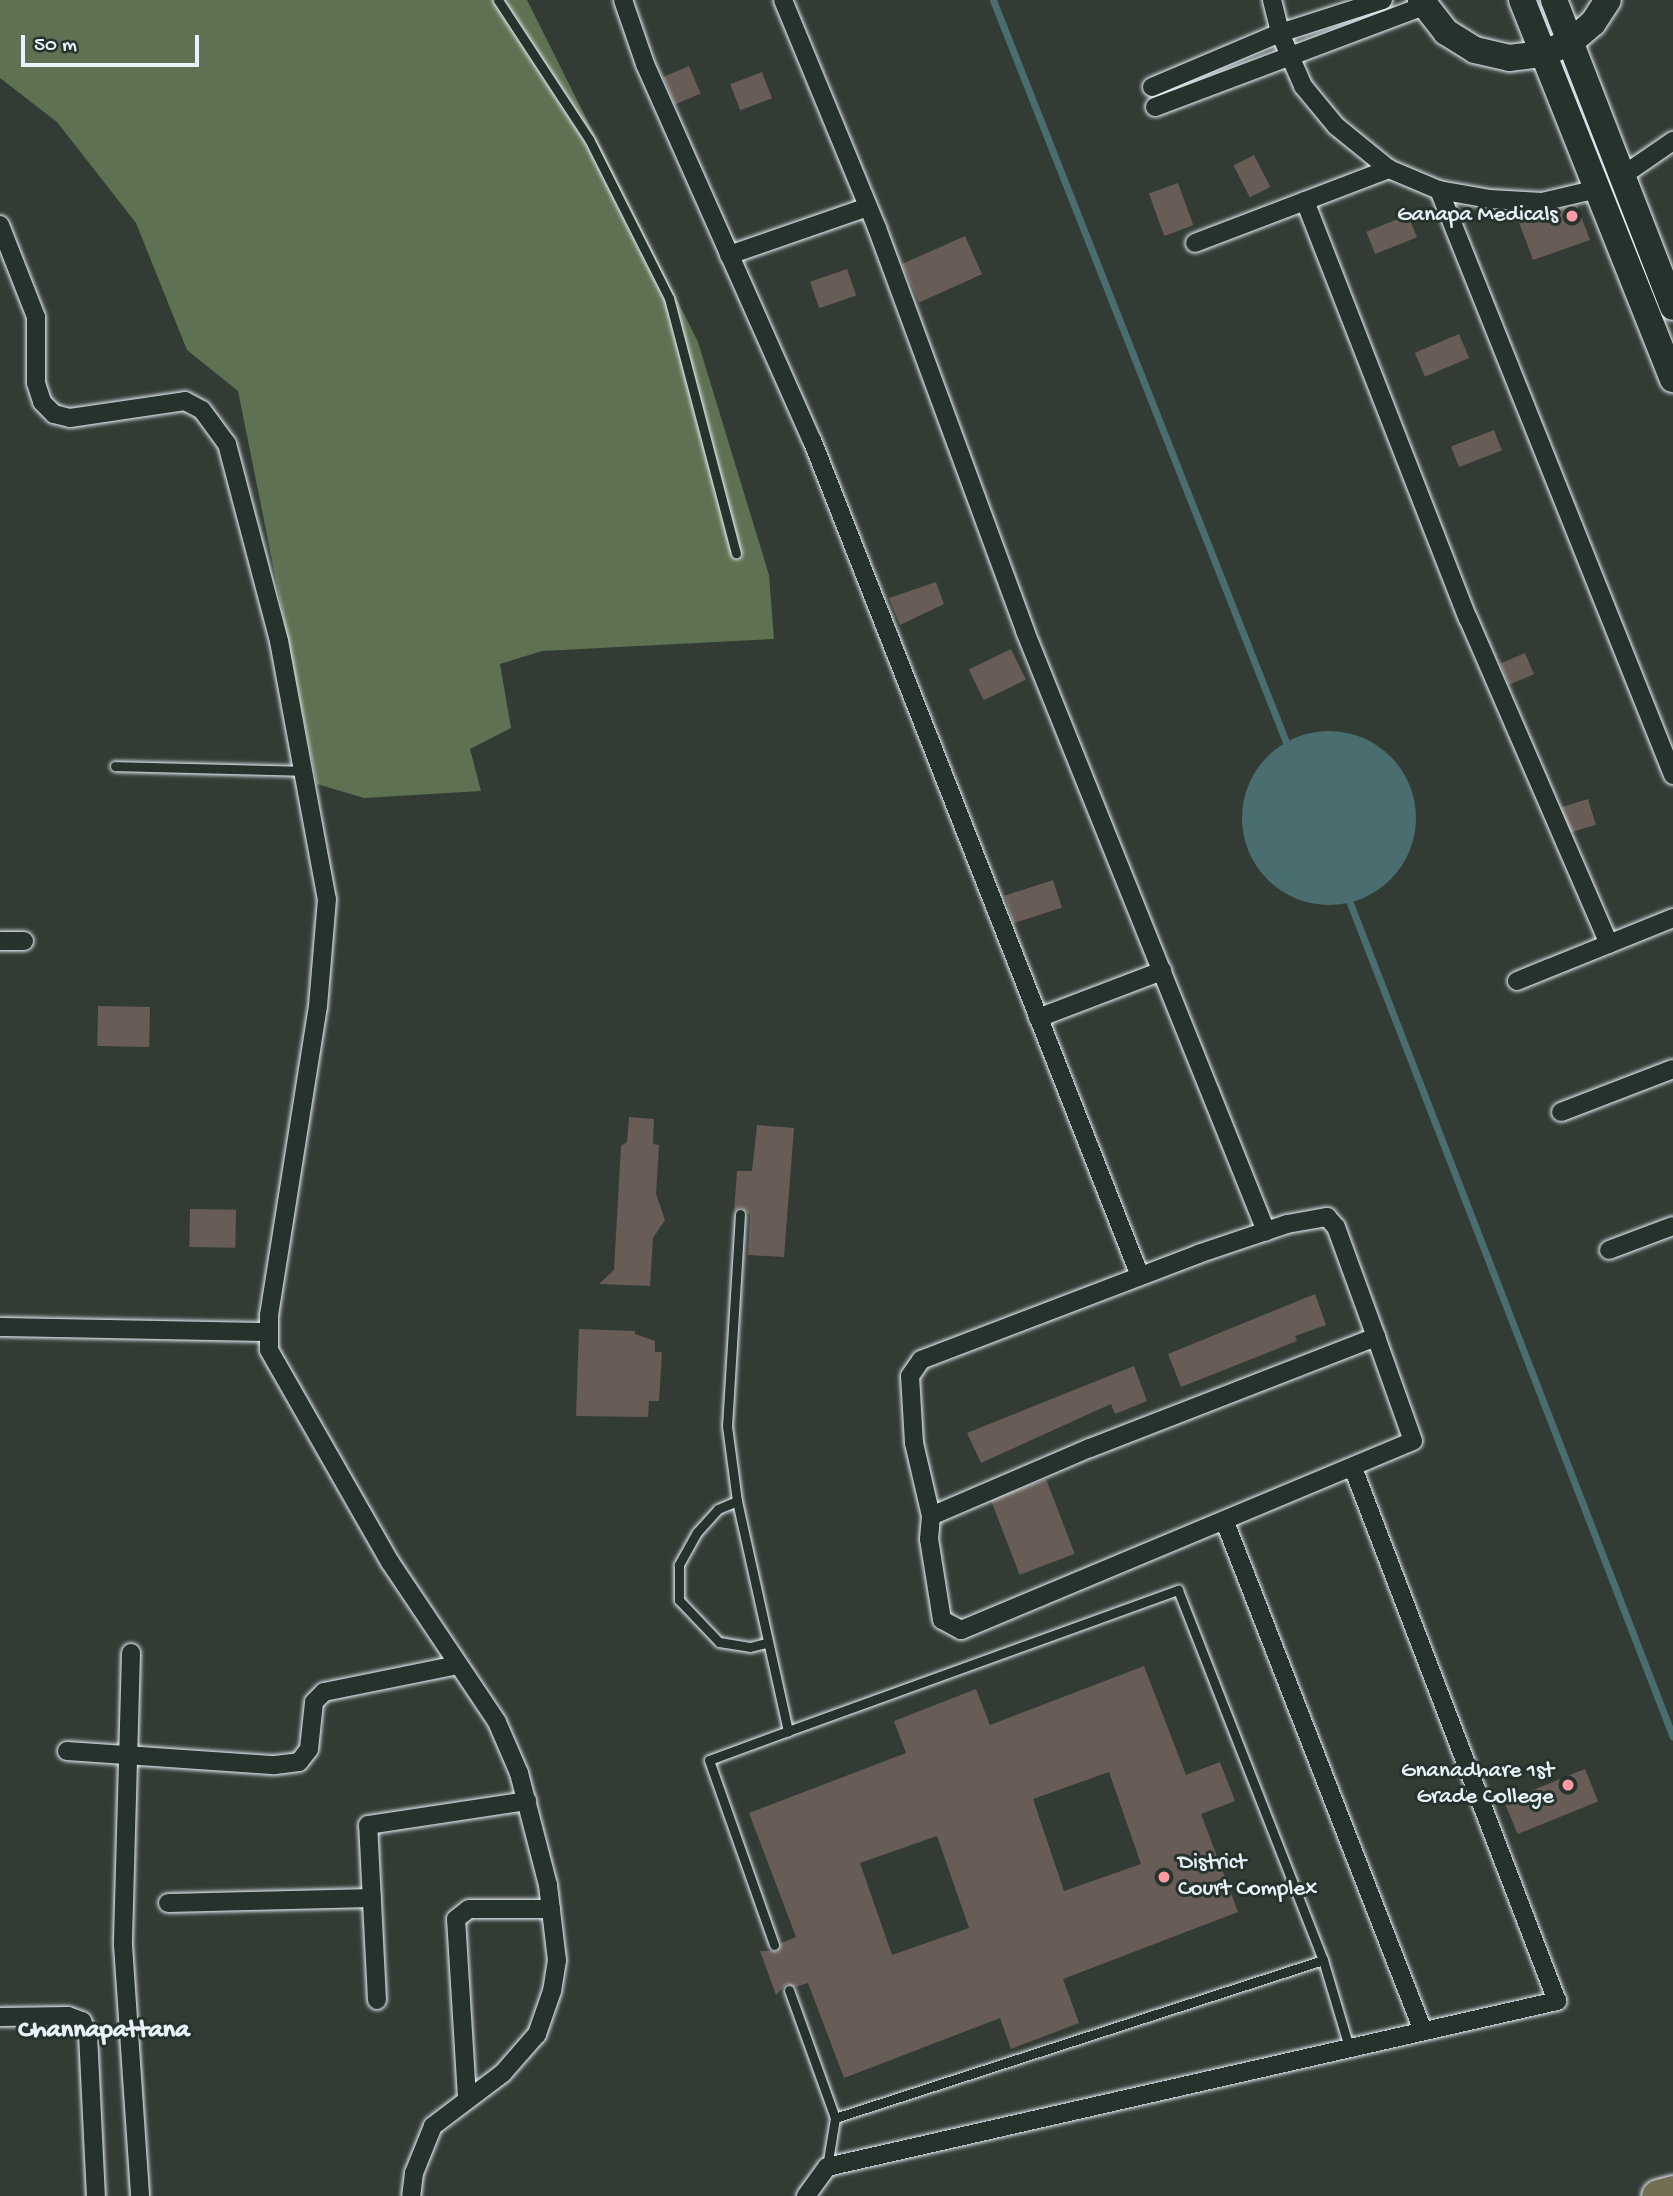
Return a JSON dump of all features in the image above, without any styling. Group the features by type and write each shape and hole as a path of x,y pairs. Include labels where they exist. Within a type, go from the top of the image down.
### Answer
{"highway":[{"path":"1658,2196 1673,2192"}],"street":[{"path":"623,0 645,64 812,440 1140,1276"},
{"path":"783,0 868,206 1025,631 1266,1231"},
{"path":"1272,0 1280,33 1303,86 1336,126 1388,169 1438,190 1542,202 1598,189"},
{"path":"1152,87 1280,33 1383,0"},
{"path":"1522,0 1673,379"},
{"path":"1555,0 1673,307"},
{"path":"1155,107 1423,3 1446,32 1475,50 1509,58 1543,54 1572,41 1592,23 1608,0"},
{"path":"1622,176 1673,142"},
{"path":"1195,243 1388,169"},
{"path":"1438,190 1673,775"},
{"path":"1305,201 1468,618 1609,944"},
{"path":"729,255 868,206"},
{"path":"0,225 29,290 36,317 36,383 42,402 54,414 69,418 185,401 202,410 227,444 279,641 327,899 318,1006 267,1332 277,1366 390,1562 497,1722 527,1801 551,1909 557,1960 552,1991 537,2034 503,2073 433,2126 414,2173 411,2196"},
{"path":"1517,981 1673,918"},
{"path":"0,941 24,941"},
{"path":"1038,1018 1162,971"},
{"path":"1561,1112 1673,1069"},
{"path":"1326,1217 1336,1227 1413,1441 1225,1522 961,1630 942,1619 929,1539 932,1516 914,1444 910,1376 921,1360 1266,1231 1326,1217"},
{"path":"1609,1250 1673,1226"},
{"path":"0,1327 267,1332"},
{"path":"932,1516 1090,1448 1376,1337"},
{"path":"806,2196 827,2167 1557,2001 1353,1468"},
{"path":"1225,1522 1423,2031"},
{"path":"131,1653 123,1945 140,2196"},
{"path":"67,1751 128,1752 275,1765 299,1762 309,1749 314,1702 324,1692 458,1665"},
{"path":"377,2000 368,1825 527,1801"},
{"path":"168,1903 372,1898"},
{"path":"467,2098 456,1919 470,1909 551,1909"},
{"path":"0,2017 68,2016 82,2021 89,2034 96,2196"}],"lane":[{"path":"498,0 590,139 669,298 736,553"},
{"path":"116,766 305,771"},
{"path":"740,1214 727,1426 737,1501 766,1643 788,1731"},
{"path":"737,1501 718,1509 696,1532 679,1565 680,1600 719,1642 750,1647 766,1643"},
{"path":"774,1945 709,1760 1178,1590 1323,1960 1349,2047"},
{"path":"835,2118 1323,1960"},
{"path":"789,1990 835,2118 827,2167"}],"green space":[{"path":"0,0 527,0 698,342 769,575 774,639 542,651 500,664 511,728 470,749 481,791 364,798 317,784 238,391 187,350 136,223 57,122 0,78"}],"water":[{"path":"1329,731 1362,738 1390,757 1409,785 1416,818 1409,851 1390,879 1362,898 1329,905 1296,898 1268,879 1249,851 1242,818 1249,785 1268,757 1296,738"}],"building":[{"path":"689,66 701,94 675,105 663,77"},
{"path":"762,72 772,98 740,110 730,84"},
{"path":"1254,155 1270,187 1250,198 1234,165"},
{"path":"1178,183 1193,225 1164,236 1149,194"},
{"path":"1577,206 1590,240 1533,260 1517,217"},
{"path":"1408,215 1417,237 1375,254 1366,232"},
{"path":"965,236 982,274 919,302 902,264"},
{"path":"847,269 856,295 819,308 810,282"},
{"path":"1459,334 1469,358 1425,377 1415,353"},
{"path":"1494,430 1502,451 1459,467 1451,446"},
{"path":"936,582 944,604 900,625 889,598"},
{"path":"1011,649 1026,680 984,700 969,670"},
{"path":"1525,653 1534,674 1509,685 1500,664"},
{"path":"1588,799 1596,825 1569,833 1561,807"},
{"path":"1053,880 1062,908 1013,923 1004,896"},
{"path":"98,1006 150,1007 149,1047 97,1046"},
{"path":"629,1117 654,1119 653,1144 659,1145 656,1194 665,1220 653,1238 650,1286 599,1284 614,1270 621,1146 627,1142"},
{"path":"757,1125 794,1128 784,1257 748,1255 750,1215 741,1207 734,1211 737,1171 752,1171"},
{"path":"190,1209 236,1210 235,1248 189,1247"},
{"path":"1315,1294 1326,1325 1295,1336 1297,1341 1181,1387 1168,1354"},
{"path":"579,1329 635,1331 635,1334 655,1341 655,1352 662,1352 659,1401 649,1401 648,1417 576,1416"},
{"path":"1134,1366 1147,1401 1115,1414 1111,1404 981,1463 967,1433"},
{"path":"1046,1479 1075,1554 1020,1575 991,1500"},
{"name":"District Court Complex","path":"1144,1666 1186,1775 1220,1762 1235,1801 1201,1814 1238,1912 1063,1979 1079,2023 1011,2049 1000,2018 844,2078 808,1983 795,1987 786,1984 776,1995 760,1951 777,1951 781,1943 796,1937 749,1813 906,1753 894,1721 976,1689 990,1725","holes":["1109,1772 1141,1864 1064,1891 1033,1799","937,1836 969,1928 892,1955 860,1863"]},
{"name":"Gnanadhare 1st Grade College","path":"1585,1769 1598,1801 1517,1834 1504,1802"}],"waterway":[{"path":"993,0 1286,742"},
{"path":"1350,903 1673,1737"}],"place":[{"name":"Ganapa Medicals","path":"1572,216"},
{"name":"Gnanadhare 1st Grade College","path":"1568,1785"},
{"name":"District Court Complex","path":"1164,1877"}],"district":[{"name":"Channapattana","path":"104,2032"}]}
